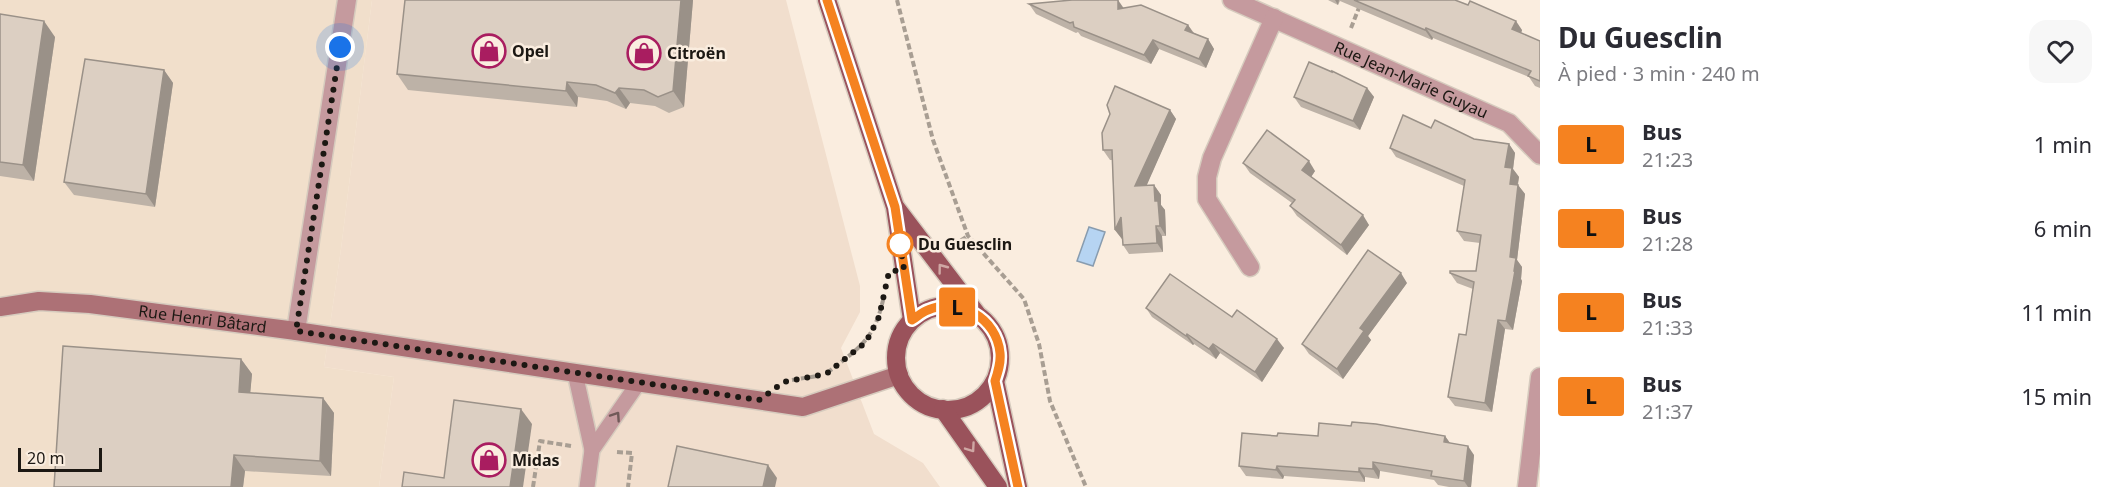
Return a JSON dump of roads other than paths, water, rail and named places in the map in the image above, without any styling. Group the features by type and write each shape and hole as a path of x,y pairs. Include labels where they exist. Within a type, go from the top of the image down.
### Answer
{"main road":[{"path":"828,0 895,207 912,320"},
{"path":"895,207 977,315"},
{"path":"944,306 961,307 977,315 989,324 998,345 1000,367 995,381 974,403 959,408 943,409 929,406 916,399 906,388 899,375 896,360 897,346 903,332 912,320 927,310 944,306"},
{"path":"995,381 1018,487"},
{"path":"943,409 996,485"}],"street":[{"path":"296,331 347,0"},
{"name":"Rue Jean-Marie Guyau","path":"1232,0 1509,123 1540,155"},
{"path":"1250,267 1208,199 1207,177 1212,158 1274,18"},
{"name":"Rue Henri Bâtard","path":"0,308 39,301 90,304 296,331 803,407 899,375"},
{"path":"1527,487 1540,377"}],"lane":[{"path":"575,373 592,450 587,487"},
{"path":"592,450 639,382"}],"water":[{"path":"1089,227 1105,232 1093,266 1077,261"}],"place":[{"name":"Opel","path":"489,51"},
{"name":"Citroën","path":"644,53"},
{"name":"Du Guesclin","path":"900,244"},
{"name":"Midas","path":"489,460"}]}
